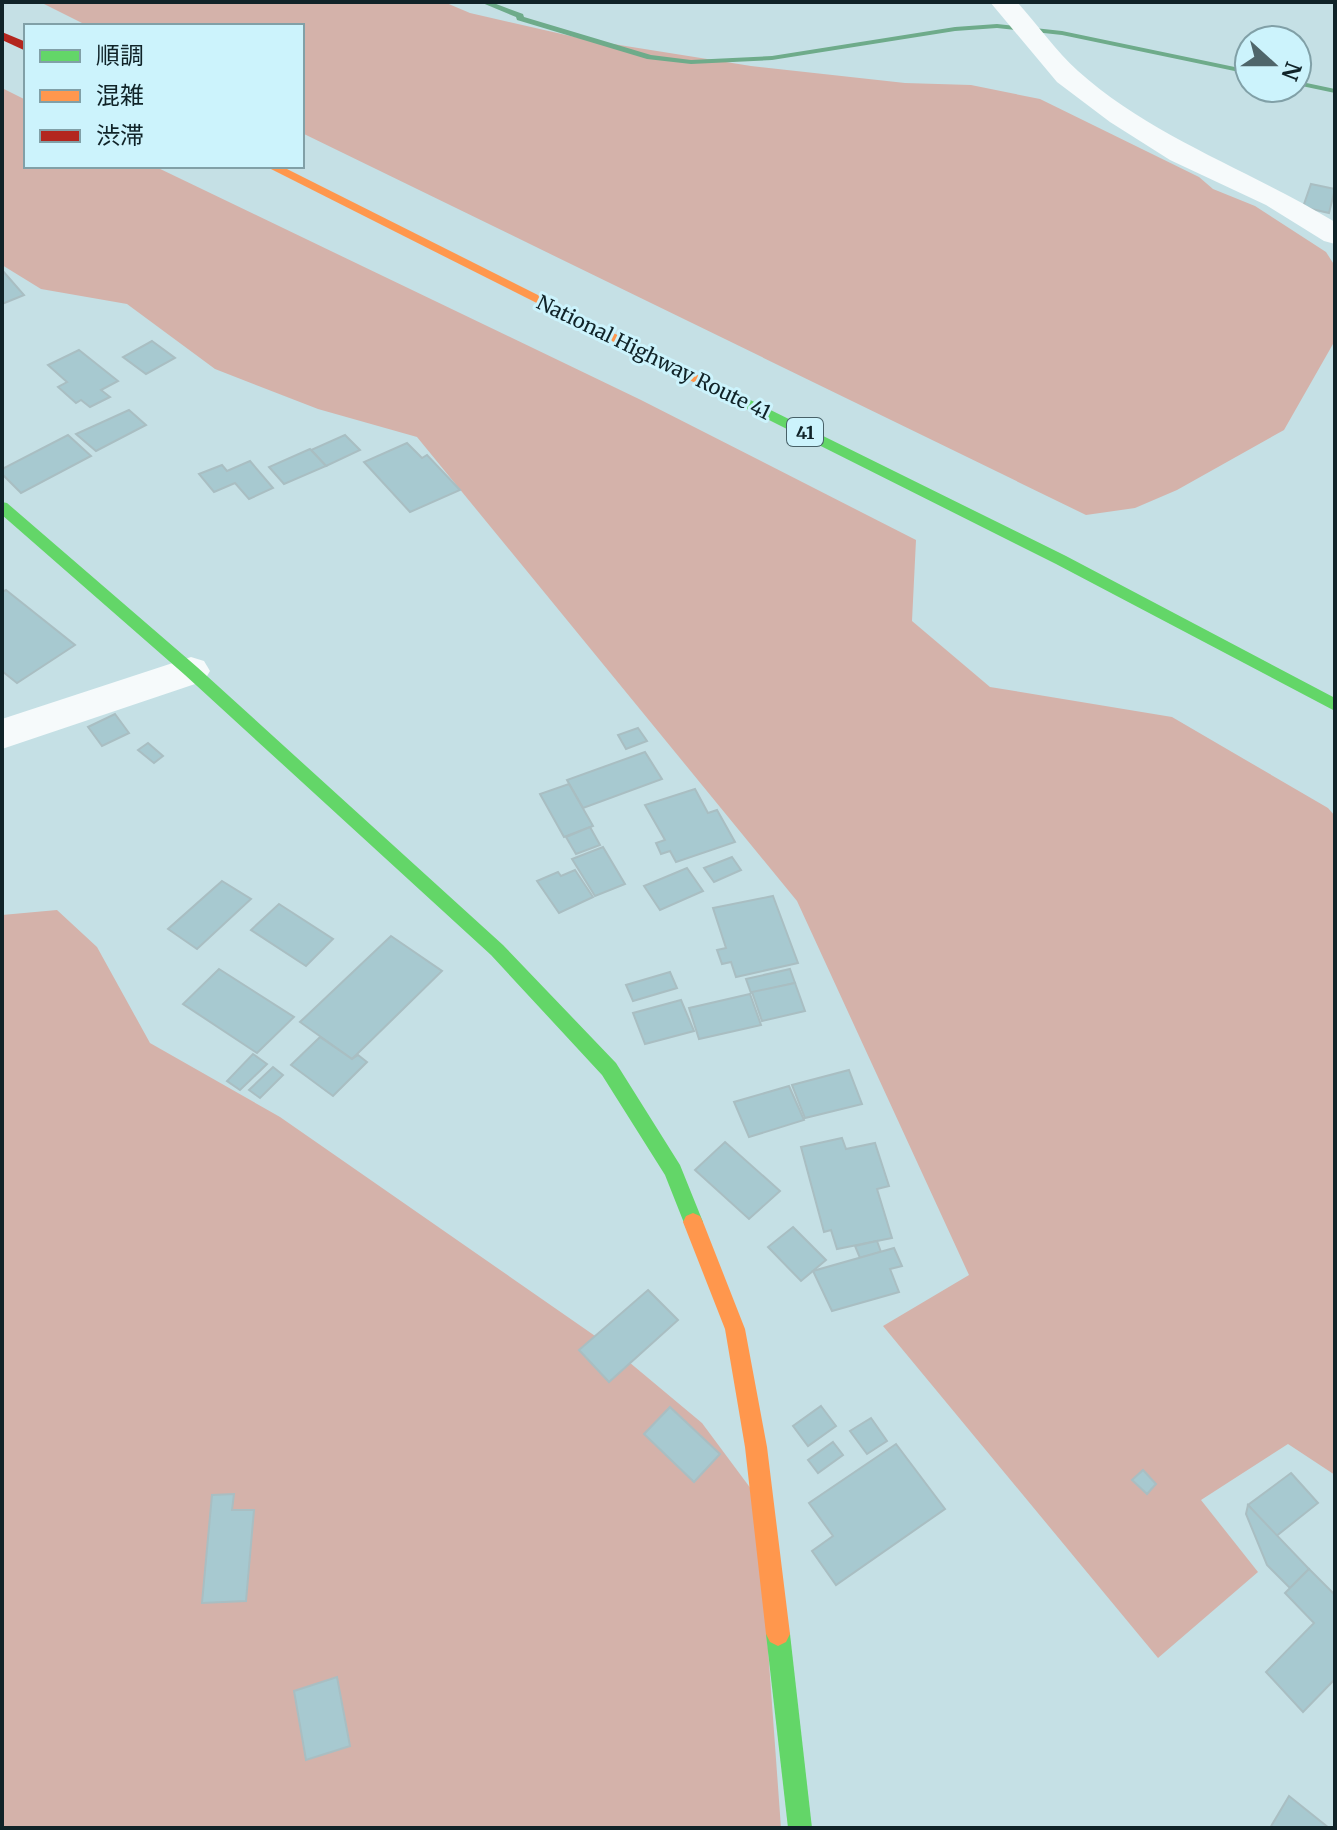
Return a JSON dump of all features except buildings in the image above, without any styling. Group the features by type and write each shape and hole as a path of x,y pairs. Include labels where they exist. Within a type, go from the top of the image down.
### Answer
{"main road":[{"path":"2,23 24,34"},
{"path":"2,35 24,46"},
{"path":"2,44 24,53"},
{"name":"National Highway Route 41","path":"275,168 1061,560 1335,705"},
{"name":"National Highway Route 41","path":"300,168 927,478 1335,688"},
{"path":"2,507 191,671 497,950 609,1069 673,1171 735,1329 756,1447 800,1828"}],"street":[{"path":"1019,20 1067,76 1120,116 1180,154 1277,199 1335,235"},
{"path":"2,734 191,671"}],"shaded area":[{"path":"40,2 444,2 470,13 588,40 751,66 905,83 971,85 1040,99 1199,177 1213,189 1255,206 1326,252 1335,266 1333,344 1284,430 1177,490 1135,508 1086,515 304,134 304,24 84,24"},
{"path":"2,88 24,99 24,168 158,168 641,400 916,540 912,621 990,687 1172,717 1328,808 1335,816 1335,1475 1288,1444 1201,1500 1258,1572 1158,1658 883,1326 969,1275 797,901 417,437 318,409 215,369 127,304 41,289 2,265"},
{"path":"57,910 97,947 150,1043 280,1117 611,1347 702,1423 757,1497 781,1828 2,1828 2,915"}],"waterway":[{"path":"484,2 520,18 650,57 691,62 772,58 955,29 997,26 1062,33 1233,69"},
{"path":"1313,86 1335,91"}],"traffic: fast":[{"path":"726,393 1061,560 1335,705"},
{"path":"2,507 191,671 497,950 609,1069 673,1171 693,1222"},
{"path":"778,1634 800,1828"}],"traffic: slow":[{"path":"275,168 726,393"},
{"path":"693,1222 735,1329 756,1447 778,1634"}],"traffic: jam":[{"path":"2,35 24,46"}]}
